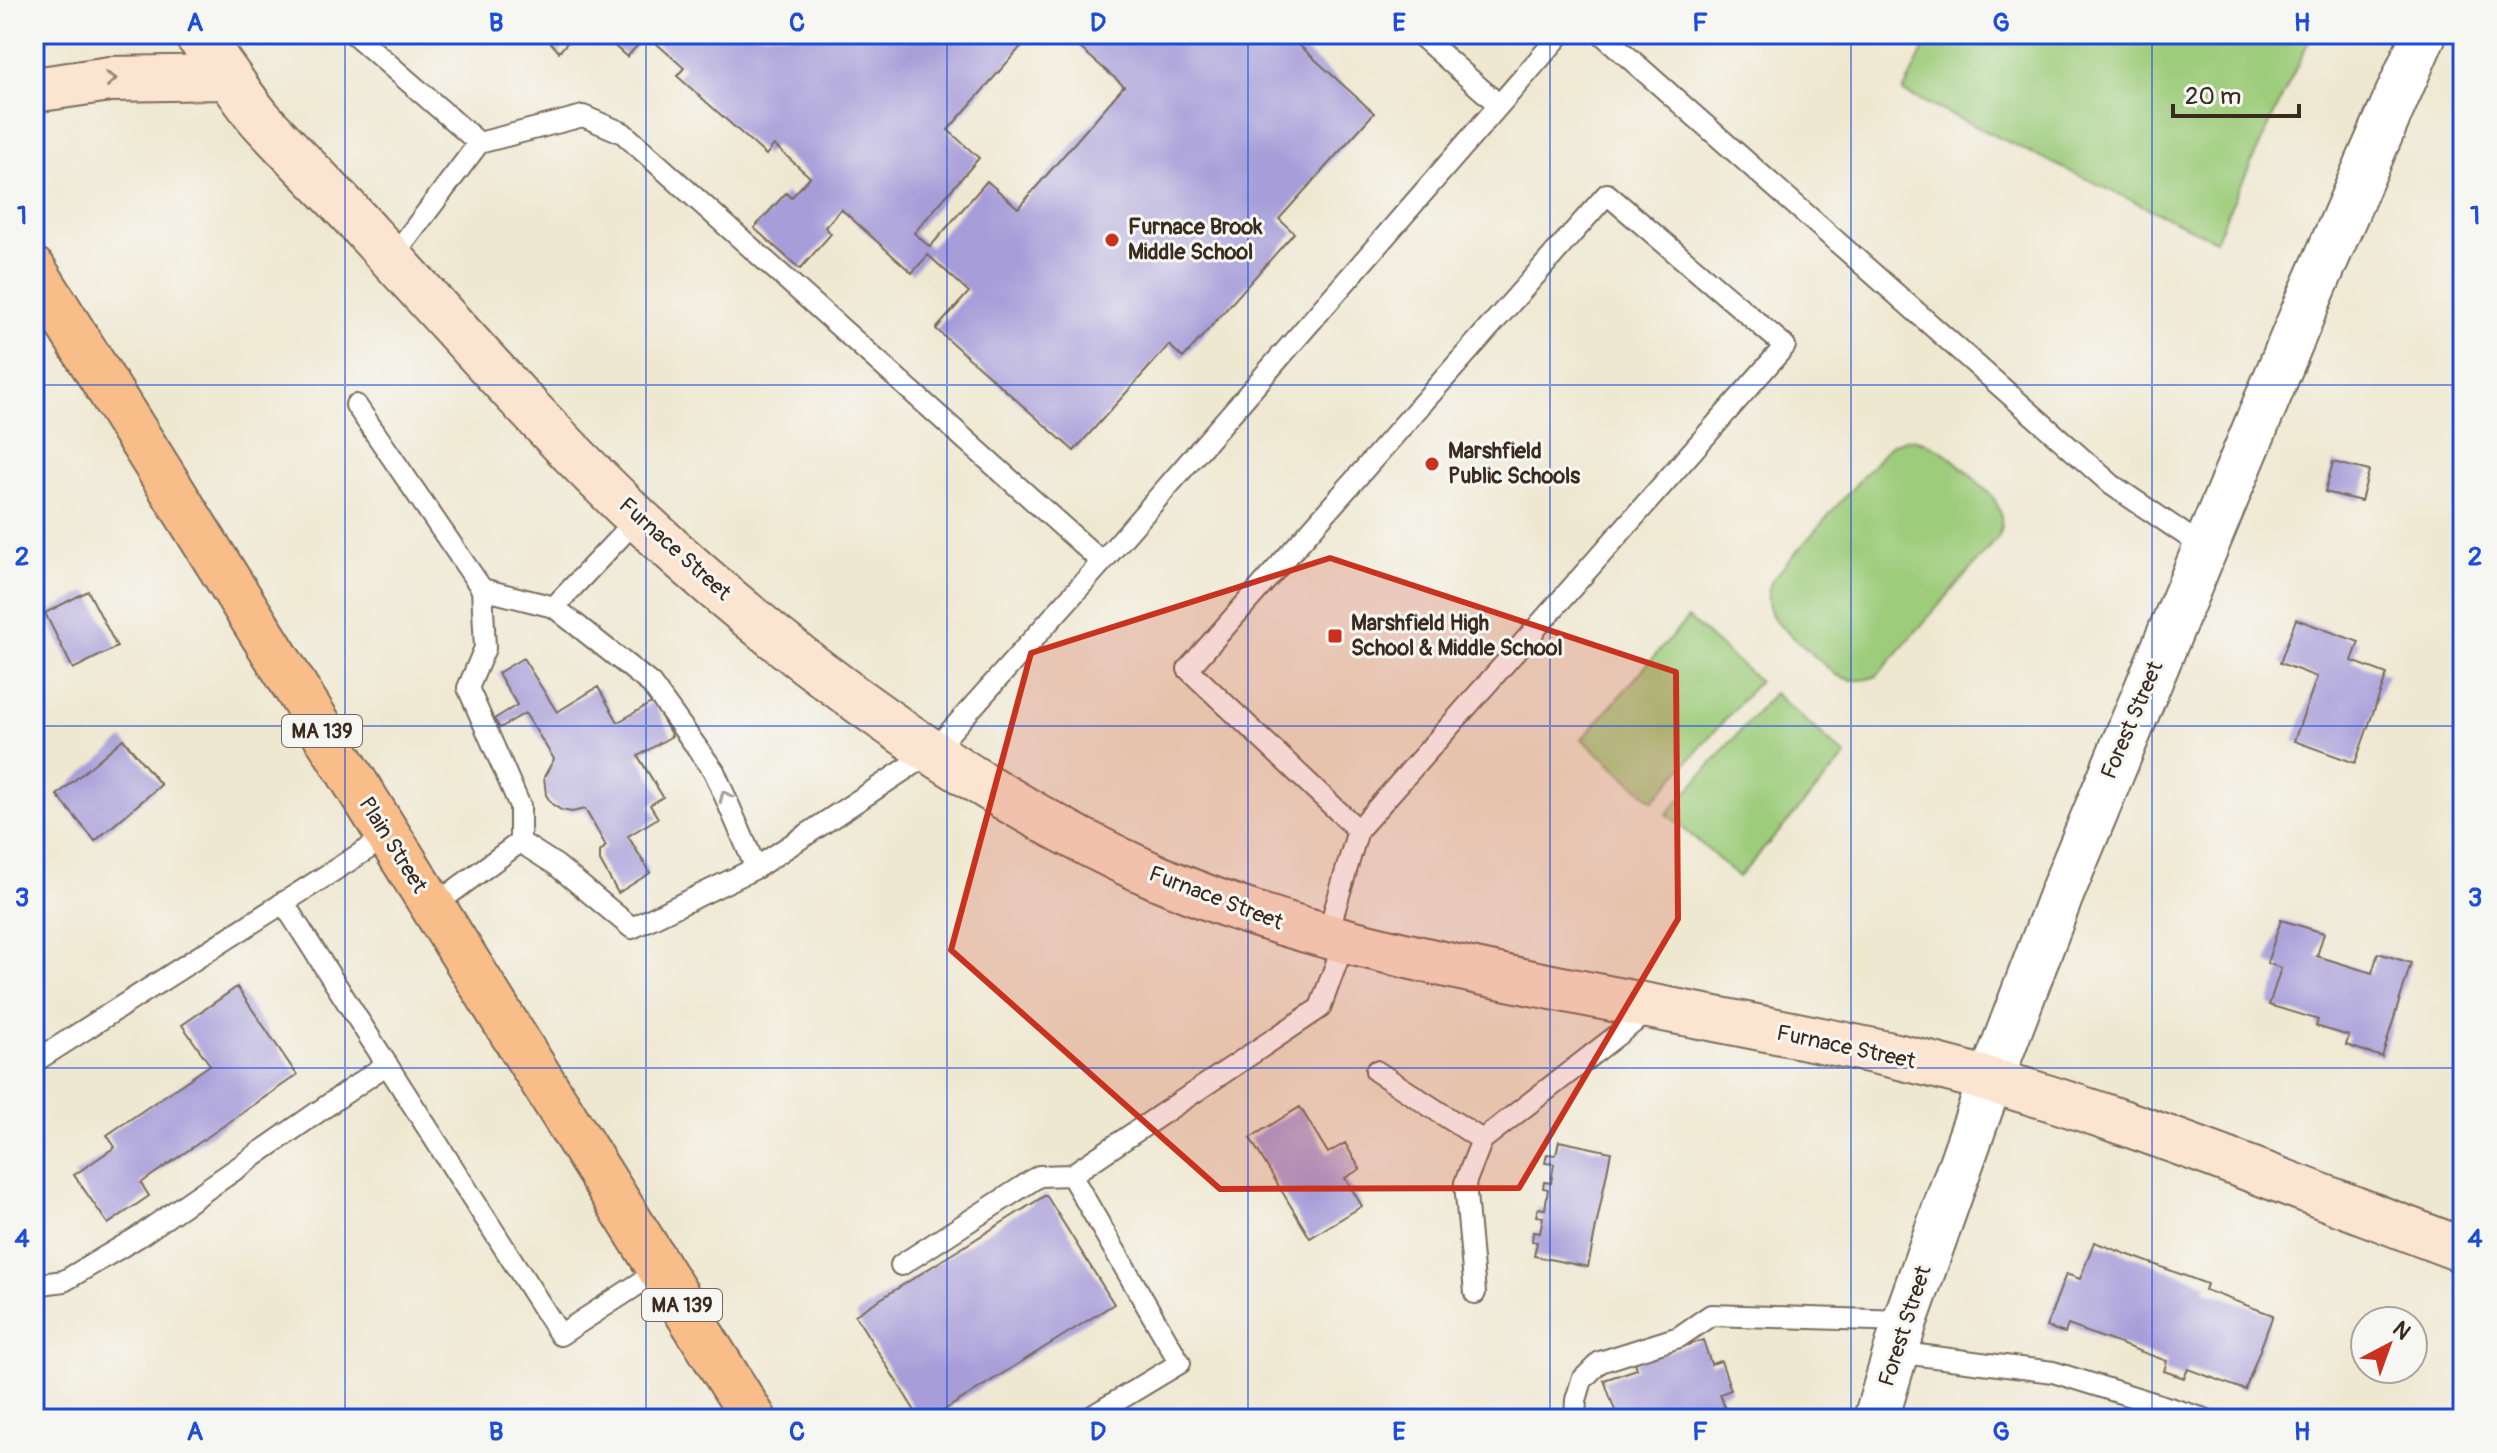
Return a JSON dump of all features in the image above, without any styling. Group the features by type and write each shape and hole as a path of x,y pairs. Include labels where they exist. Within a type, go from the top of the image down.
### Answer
{"main road":[{"name":"Furnace Street","path":"196,34 255,113 539,419 638,518 776,637 933,751 1037,815 1153,875 1214,901 1336,938 1509,979 1892,1056 1991,1079 2149,1130 2463,1250"},
{"path":"34,90 110,79 228,77"},
{"name":"Plain Street","path":"34,270 754,1419"}],"street":[{"name":"Forest Street","path":"1876,1419 1900,1337 1991,1079 2098,802 2424,34"}],"lane":[{"path":"354,34 479,143"},
{"path":"1419,34 1499,105"},
{"path":"520,842 556,865 632,928 756,868 933,751 1102,562 1561,34"},
{"path":"1602,34 2112,485 2205,548"},
{"path":"392,258 479,143 583,116 623,133 1102,562"},
{"path":"901,1265 1039,1176 1071,1175 1320,1008 1358,830 1785,346 1607,194 1188,669 1358,830"},
{"path":"356,405 482,589 485,648 468,688 520,806 520,842"},
{"path":"554,607 638,518"},
{"path":"482,589 554,607 651,684 714,771 756,868"},
{"path":"34,1062 388,836"},
{"path":"432,907 520,842"},
{"path":"283,902 560,1335 660,1270"},
{"path":"1475,1293 1465,1183 1482,1140 1654,1007"},
{"path":"34,1285 64,1281 138,1237 387,1064"},
{"path":"1376,1071 1482,1140"},
{"path":"1071,1175 1180,1363 1087,1419"},
{"path":"1575,1419 1582,1380 1600,1362 1679,1337 1711,1315 1900,1337 2053,1372 2205,1419"}],"highlighted area":[{"path":"1330,558 1676,672 1678,919 1519,1188 1220,1189 951,950 1031,653"}],"green space":[{"path":"1931,34 2312,34 2215,240 1903,92"},
{"path":"1907,439 1942,451 1991,495 2001,515 2000,532 1877,676 1861,680 1846,679 1836,675 1776,622 1768,602 1768,591 1772,580 1891,444"},
{"path":"1688,618 1759,681 1653,801 1582,739"},
{"path":"1774,693 1846,756 1739,877 1667,814"}],"building":[{"path":"543,34 575,34 559,52"},
{"name":"Furnace Brook Middle School","path":"601,34 1032,34 948,130 979,158 914,233 930,247 987,181 1018,208 1124,86 1064,34 1287,34 1374,113 1279,219 1294,233 1183,358 1169,345 1074,451 936,329 969,292 928,255 912,273 841,209 825,227 831,234 800,269 754,228 786,193 791,198 810,177 774,145 766,155 677,76 684,68 647,35 627,57"},
{"path":"2333,462 2369,471 2361,501 2325,492"},
{"path":"88,591 117,647 73,669 45,613"},
{"path":"2296,619 2359,642 2352,661 2387,674 2355,763 2294,741 2317,677 2280,663"},
{"path":"523,658 557,712 598,687 618,722 653,702 672,736 638,756 663,797 650,805 658,818 628,836 650,873 618,893 600,861 600,852 606,846 585,809 572,812 561,810 546,795 544,777 554,759 525,713 500,728 494,719 517,705 498,673"},
{"path":"123,739 161,785 95,841 57,795"},
{"path":"2281,920 2324,933 2317,956 2372,973 2378,953 2411,963 2382,1057 2346,1045 2349,1036 2316,1026 2318,1020 2269,1005 2281,968 2267,963"},
{"path":"237,987 297,1075 141,1183 149,1196 108,1224 74,1175 115,1147 107,1135 210,1065 182,1025"},
{"path":"1300,1107 1328,1153 1345,1143 1360,1169 1345,1178 1362,1206 1310,1238 1250,1138"},
{"path":"1559,1141 1611,1152 1588,1267 1534,1256 1537,1242 1532,1241 1533,1232 1540,1233 1543,1217 1536,1216 1538,1208 1545,1209 1548,1189 1543,1188 1544,1182 1551,1183 1554,1164 1545,1163 1547,1154 1556,1155"},
{"path":"1046,1195 1114,1304 930,1419 920,1419 855,1315"},
{"path":"2094,1242 2207,1284 2205,1290 2273,1315 2245,1390 2188,1369 2184,1378 2164,1371 2167,1361 2068,1325 2065,1333 2046,1327 2066,1274 2080,1279"},
{"path":"1703,1340 1711,1364 1721,1361 1731,1390 1720,1394 1726,1412 1704,1419 1618,1419 1604,1380 1637,1369 1635,1362"}],"place":[{"name":"Furnace Brook Middle School","path":"1112,240"},
{"name":"Marshfield Public Schools","path":"1432,464"},
{"name":"Marshfield High School & Middle School","path":"1335,636"}]}
